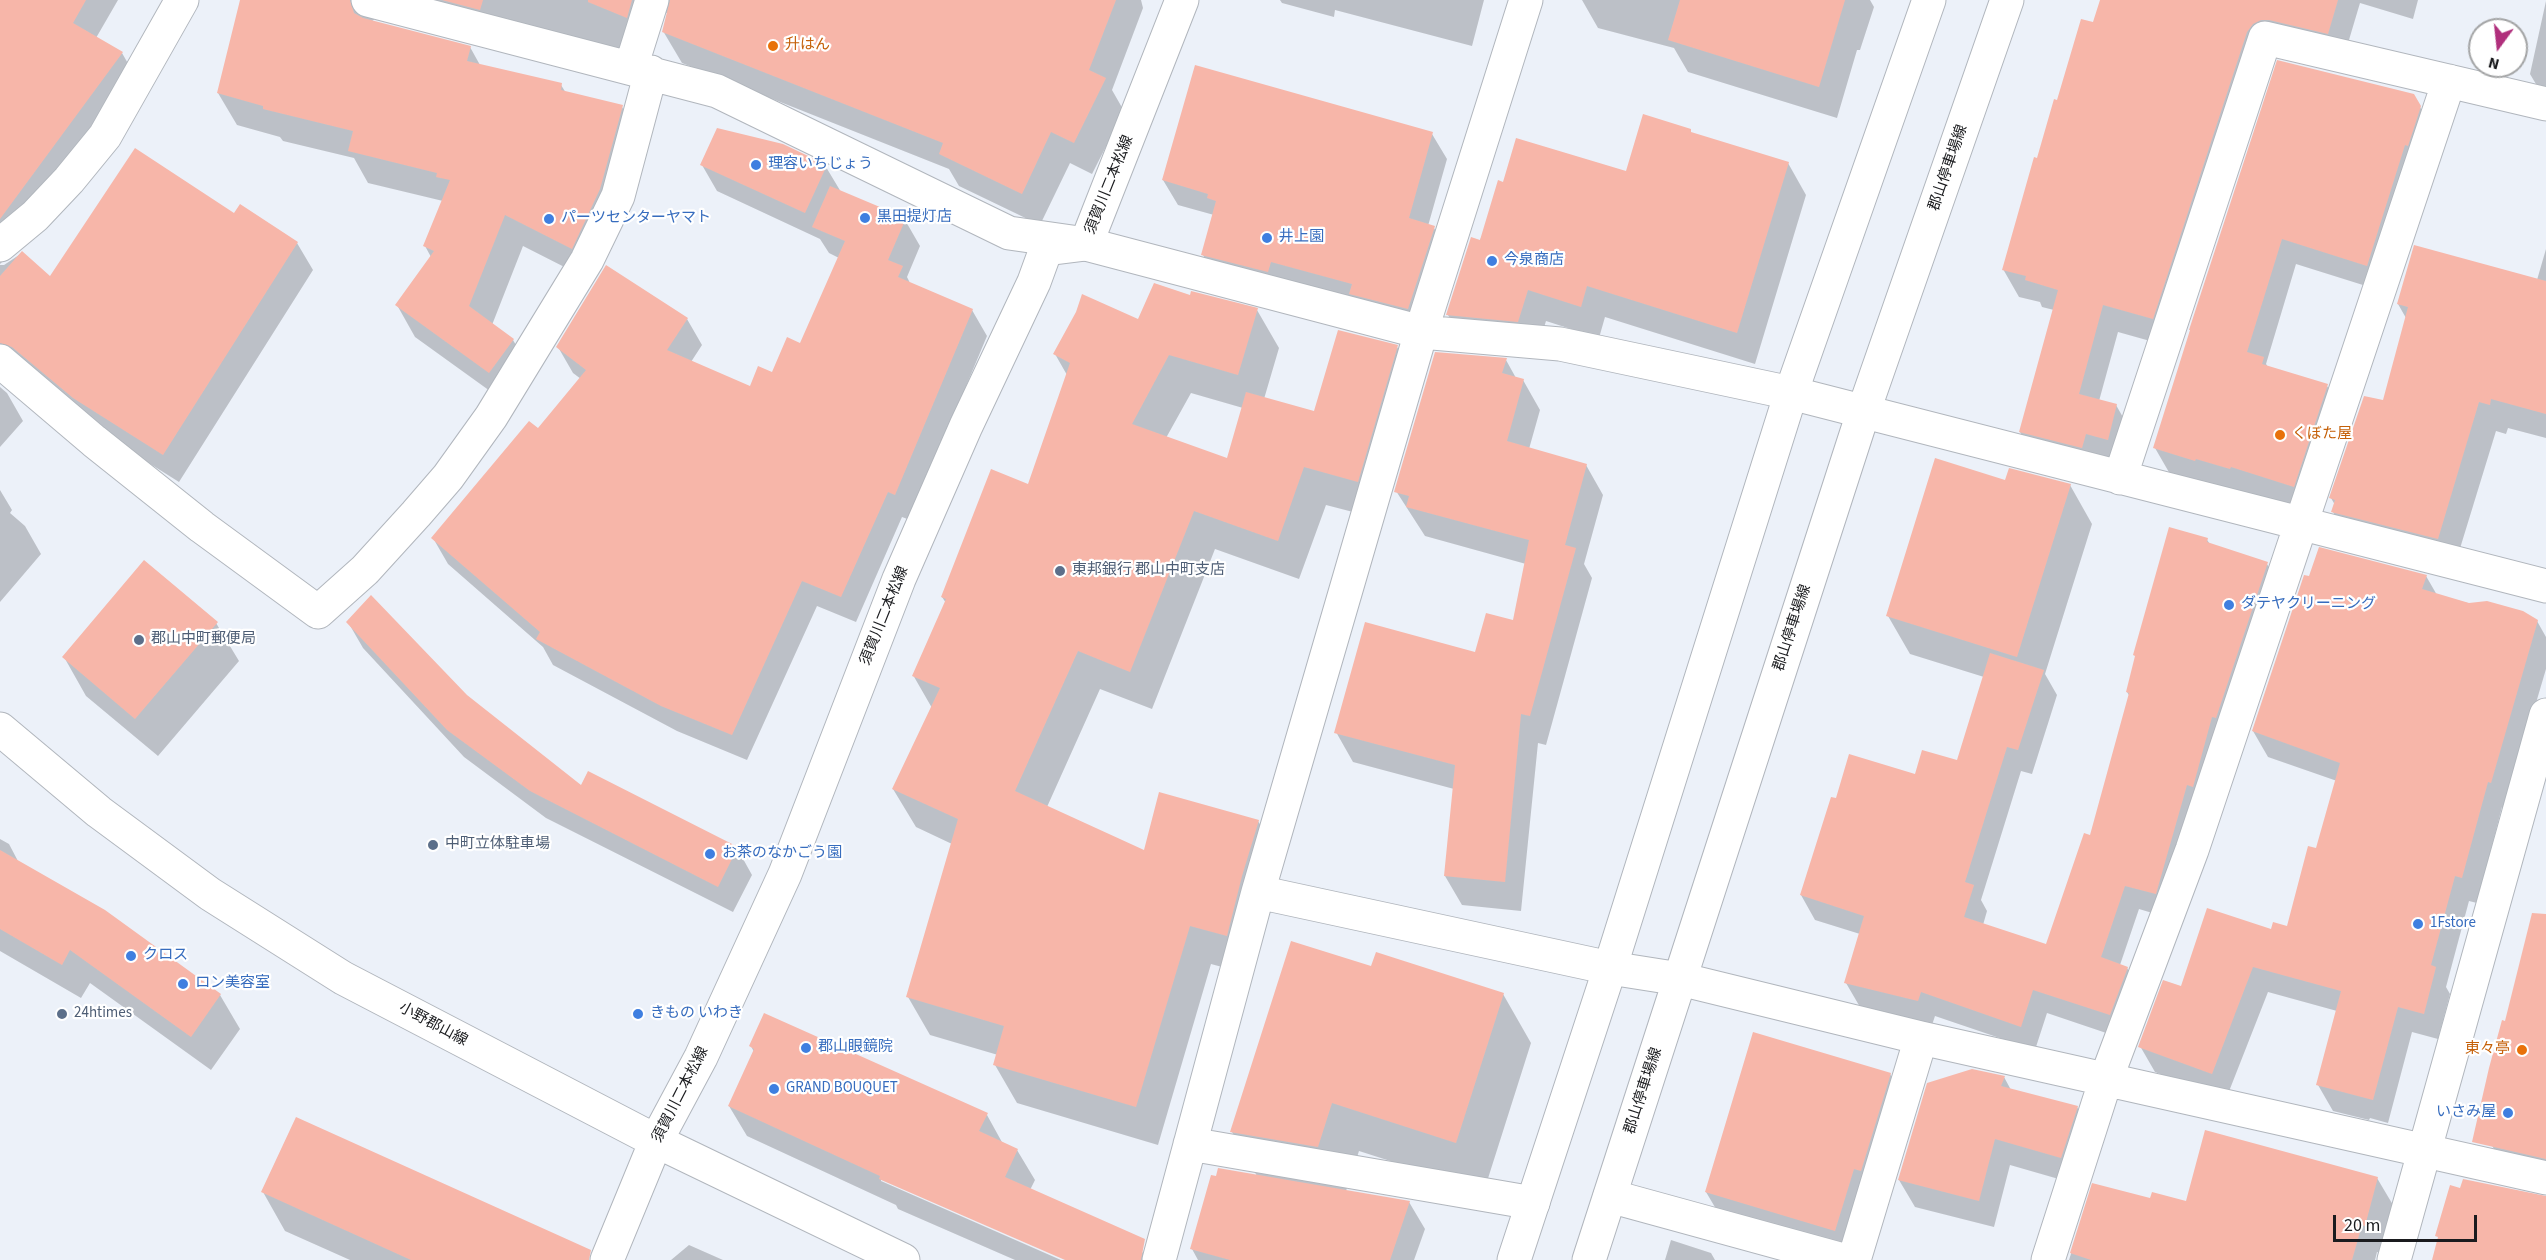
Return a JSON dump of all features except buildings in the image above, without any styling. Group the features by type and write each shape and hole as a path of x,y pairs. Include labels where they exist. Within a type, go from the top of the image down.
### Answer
{"street":[{"path":"0,245 35,216 69,180 105,136 182,0"},
{"path":"368,0 717,91 1009,233 1086,243 1421,332 1560,344 1791,393 2546,586"},
{"path":"0,361 94,441 202,527 318,612 365,570 448,477 491,417 587,260 618,196 652,0"},
{"name":"須賀川二本松線","path":"607,1260 656,1141 701,1057 785,874 899,579 966,426 1015,326 1046,249 1086,243 1182,0"},
{"path":"1159,1260 1258,892 1421,332 1526,0"},
{"path":"1515,1260 1610,968 1791,393 1929,0"},
{"name":"郡山停車場線","path":"1589,1260 1864,410 2007,0"},
{"path":"2120,478 2265,38 2546,104"},
{"path":"2048,1260 2106,1079 2196,839 2448,81"},
{"path":"2394,1260 2546,715"},
{"name":"小野郡山線","path":"0,729 99,812 210,894 343,978 656,1141 903,1260"},
{"path":"1258,892 1610,968 1680,979 1921,1038 2546,1178"},
{"path":"1854,1260 1921,1038"},
{"path":"1190,1144 1533,1203"},
{"path":"1610,1196 1843,1260"}],"place":[{"name":"升はん","path":"773,46"},
{"name":"理容いちじょう","path":"756,165"},
{"name":"黒田提灯店","path":"865,218"},
{"name":"パーツセンターヤマト","path":"549,219"},
{"name":"井上園","path":"1267,238"},
{"name":"今泉商店","path":"1492,261"},
{"name":"くぼた屋","path":"2280,435"},
{"name":"東邦銀行 郡山中町支店","path":"1060,571"},
{"name":"ダテヤクリーニング","path":"2229,605"},
{"name":"郡山中町郵便局","path":"139,640"},
{"name":"中町立体駐車場","path":"433,845"},
{"name":"お茶のなかごう園","path":"710,854"},
{"name":"1Fstore","path":"2418,924"},
{"name":"クロス","path":"131,956"},
{"name":"ロン美容室","path":"183,984"},
{"name":"24htimes","path":"62,1014"},
{"name":"きもの いわき","path":"638,1014"},
{"name":"郡山眼鏡院","path":"806,1048"},
{"name":"東々亭","path":"2522,1050"},
{"name":"GRAND BOUQUET","path":"774,1089"},
{"name":"いさみ屋","path":"2508,1113"}]}
